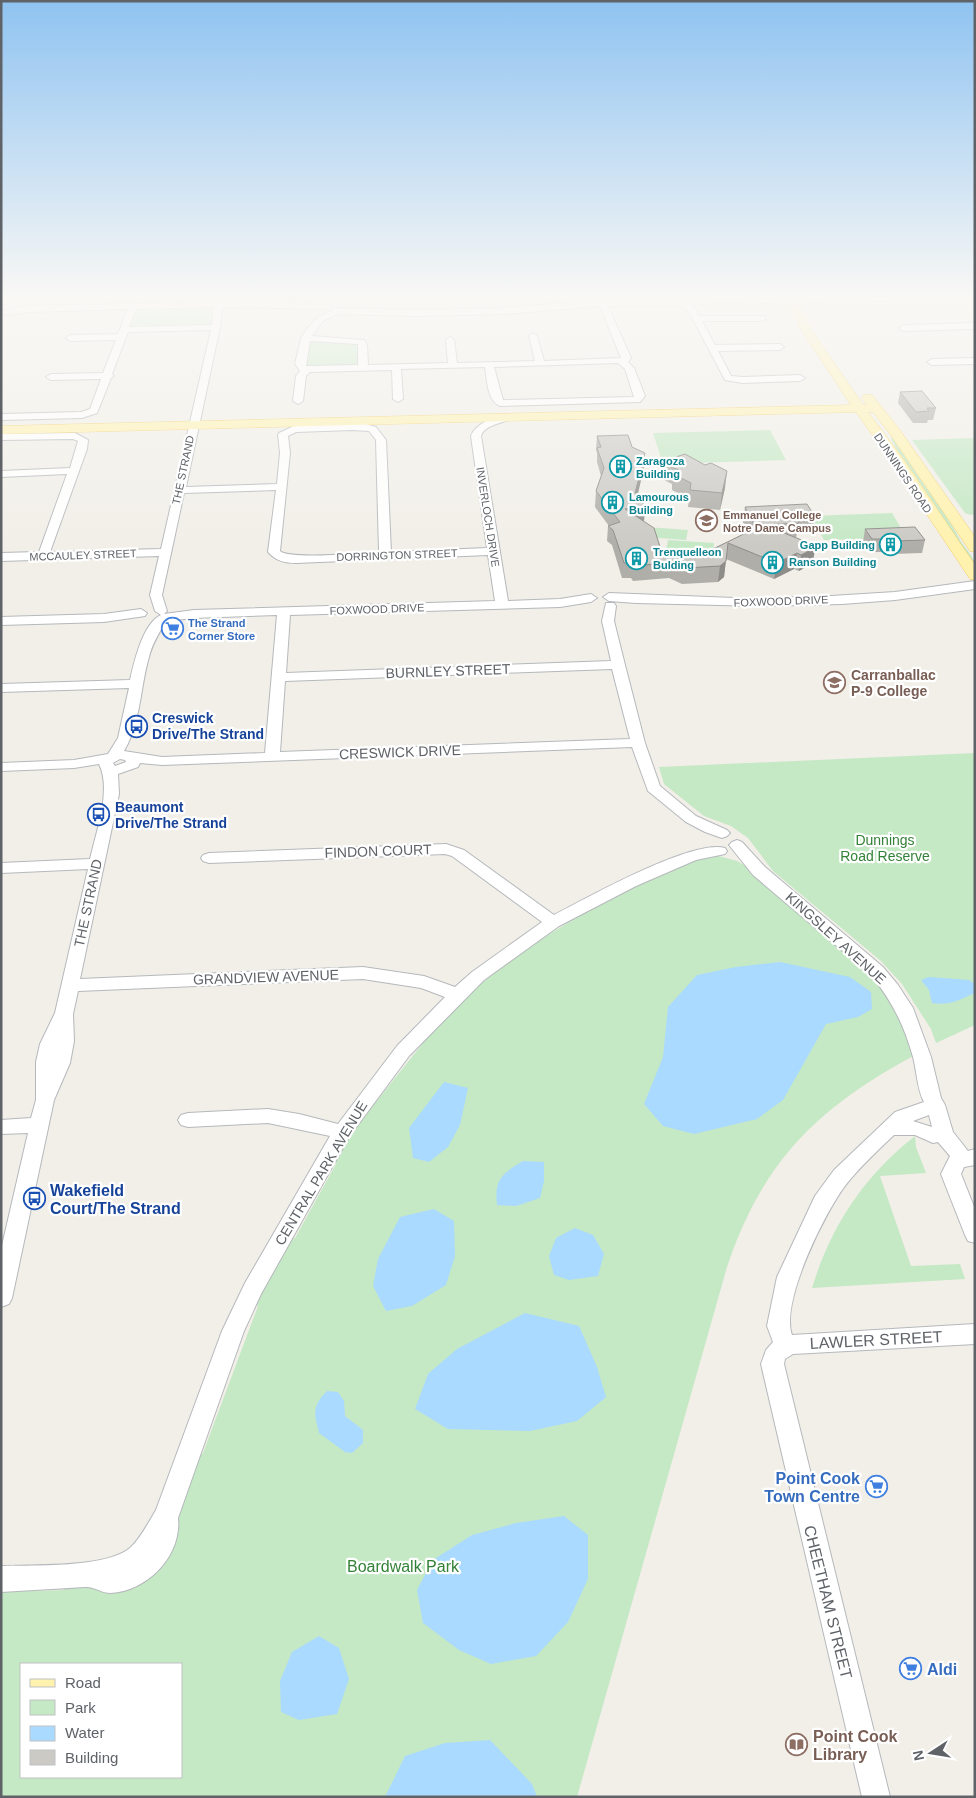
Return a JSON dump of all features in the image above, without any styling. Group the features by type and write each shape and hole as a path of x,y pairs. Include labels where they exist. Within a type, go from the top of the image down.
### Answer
{"main road":[{"name":"DUNNINGS ROAD","path":"843,381 975,576"},
{"path":"676,409 709,404 832,399 849,390"},
{"name":"DUNNINGS ROAD","path":"862,390 895,432 975,548"},
{"path":"1,430 535,409 676,409 875,405"},
{"path":"1,424 467,419 832,409 858,406"},
{"path":"832,409 851,416 874,429"},
{"path":"888,448 891,444 887,434 895,432"}],"street":[{"path":"1,417 92,413 97,408 106,381"},
{"name":"THE STRAND","path":"142,617 156,595 203,381"},
{"path":"298,402 300,381"},
{"path":"397,381 398,399"},
{"path":"492,381 496,398 498,402 503,404 637,400 640,397 634,381"},
{"path":"467,419 478,430 506,418"},
{"path":"179,490 281,487 285,441 290,433 313,428 352,427 374,429 378,432 381,440 385,555"},
{"name":"INVERLOCH DRIVE","path":"478,430 476,436 502,605"},
{"path":"1,437 51,436 81,438 83,442 43,556"},
{"path":"1,473 73,471"},
{"name":"DORRINGTON STREET","path":"281,487 279,552 286,559 493,551"},
{"name":"MCCAULEY STREET","path":"1,557 166,552"},
{"name":"FOXWOOD DRIVE","path":"162,615 560,603 594,604 642,600 761,602 873,598 919,592 946,586 975,584"},
{"name":"FOXWOOD DRIVE","path":"919,592 975,591"},
{"path":"156,595 162,615"},
{"name":"KINGSLEY AVENUE","path":"610,603 608,621 618,666 638,743 653,788 691,819 718,846 759,871 876,971 892,988 912,1026 922,1057 931,1103 947,1140 964,1159"},
{"name":"KINGSLEY AVENUE","path":"594,604 608,621"},
{"path":"1,621 142,617 151,609 162,615"},
{"path":"272,757 284,612"},
{"path":"110,763 125,738 149,638 162,615"},
{"path":"142,617 147,626 149,638"},
{"name":"BURNLEY STREET","path":"278,677 618,666"},
{"path":"1,688 137,684"},
{"path":"125,738 130,762"},
{"name":"CRESWICK DRIVE","path":"1,768 110,763 118,771 130,762 638,743"},
{"name":"THE STRAND","path":"112,794 130,762"},
{"name":"THE STRAND","path":"1,1298 45,1100 61,1063 65,1041 64,1013 112,794 110,763"},
{"name":"KINGSLEY AVENUE","path":"691,819 722,833"},
{"name":"CENTRAL PARK AVENUE","path":"1,1578 90,1574 105,1580 113,1580 132,1574 147,1565 162,1545 166,1536 166,1517 233,1331 246,1302 342,1132 403,1051 458,995 502,957 553,922 615,889 718,846 713,834 722,833"},
{"name":"FINDON COURT","path":"209,858 431,848 446,849 458,853 553,922"},
{"path":"1,868 97,864"},
{"name":"GRANDVIEW AVENUE","path":"70,986 363,973 424,982 458,995"},
{"name":"KINGSLEY AVENUE","path":"931,1103 929,1121 933,1136 942,1151 964,1159"},
{"name":"CHEETHAM STREET","path":"876,1797 779,1396 773,1362 774,1354 781,1348 778,1326 788,1277 819,1209 841,1176 869,1147 907,1114 931,1103"},
{"path":"188,1120 268,1116 299,1121 342,1132"},
{"path":"1,1127 39,1125"},
{"path":"892,1128 918,1128 933,1136"},
{"path":"964,1159 951,1174 975,1235"},
{"name":"LAWLER STREET","path":"781,1348 975,1334"}],"green space":[{"path":"770,430 786,460 663,464 653,433"},
{"path":"891,438 894,438 937,501 972,556 975,567 903,463"},
{"path":"975,438 975,514 971,515 965,513 912,440"},
{"path":"892,513 907,538 824,540 811,516"},
{"path":"647,527 688,530 686,540 646,537"},
{"path":"668,540 714,543 713,554 666,551"},
{"name":"Dunnings Road Reserve","path":"975,753 975,1025 936,1043 931,1029 902,984 881,961 773,871 748,838 731,826 704,816 664,784 659,767"},
{"name":"Boardwalk Park","path":"715,855 737,861 749,868 877,980 902,1019 913,1056 848,1096 821,1118 797,1142 776,1168 741,1230 727,1267 577,1797 1,1797 1,1592 63,1590 70,1583 111,1587 194,1458 203,1453 258,1306 254,1301 287,1240 295,1238 336,1164 334,1159 369,1105 375,1103 423,1043 422,1039 450,1008 525,949 623,889 694,860"},
{"path":"915,1136 916,1147 926,1173 880,1176 911,1266 960,1264 965,1279 812,1288 839,1223 865,1185 897,1151"}],"water":[{"path":"780,962 850,977 871,992 872,1009 858,1017 826,1024 783,1100 757,1119 694,1134 663,1126 644,1104 663,1057 668,1007 697,975 736,967"},
{"path":"929,977 969,980 975,984 975,993 949,1003 932,1003 929,990 921,980"},
{"path":"444,1082 468,1088 460,1125 448,1147 429,1162 413,1158 409,1128"},
{"path":"523,1161 544,1162 544,1181 540,1198 516,1206 497,1205 498,1183 505,1174"},
{"path":"434,1209 454,1221 455,1256 446,1285 412,1306 386,1311 373,1286 378,1259 400,1217"},
{"path":"575,1228 593,1235 604,1254 598,1276 569,1280 554,1275 549,1256 556,1238"},
{"path":"525,1313 579,1326 597,1367 606,1397 577,1421 530,1431 448,1429 415,1409 428,1374 457,1349"},
{"path":"327,1391 338,1392 344,1401 345,1416 363,1430 363,1443 352,1453 345,1452 319,1433 316,1410 319,1401"},
{"path":"564,1516 588,1535 588,1579 568,1622 536,1656 491,1664 459,1650 423,1623 417,1590 433,1560 472,1535 516,1523"},
{"path":"319,1636 339,1648 349,1679 337,1714 299,1720 281,1712 280,1681 292,1652"},
{"path":"490,1740 532,1784 537,1797 385,1797 405,1756 445,1743"}],"building":[{"path":"922,391 936,408 927,408 929,411 916,412 900,392"},
{"path":"628,435 632,447 645,453 635,493 645,506 625,509 654,528 662,553 711,550 756,528 745,507 807,504 815,517 796,518 799,523 764,525 809,543 807,544 815,548 801,555 797,553 777,563 728,543 726,561 720,566 684,568 671,562 635,566 633,562 624,563 613,530 608,526 620,522 596,491 604,468 597,448 601,447 597,436"},
{"path":"685,454 705,465 711,463 727,471 722,493 690,490 691,483 673,474 681,471 661,462"},
{"path":"915,527 925,540 894,541 893,539 872,539 865,529"}],"place":[{"name":"Zaragoza Building","path":"620,467"},
{"name":"Lamourous Building","path":"613,503"},
{"name":"Emmanuel College Notre Dame Campus","path":"707,521"},
{"name":"Gapp Building","path":"891,545"},
{"name":"Trenquelleon Bulding","path":"637,558"},
{"name":"Ranson Building","path":"773,562"},
{"name":"The Strand Corner Store","path":"172,629"},
{"name":"Carranballac P-9 College","path":"835,683"},
{"name":"Creswick Drive/The Strand","path":"136,726"},
{"name":"Beaumont Drive/The Strand","path":"99,815"},
{"name":"Wakefield Court/The Strand","path":"34,1199"},
{"name":"Point Cook Town Centre","path":"876,1487"},
{"name":"Aldi","path":"911,1669"},
{"name":"Point Cook Library","path":"797,1745"}]}
